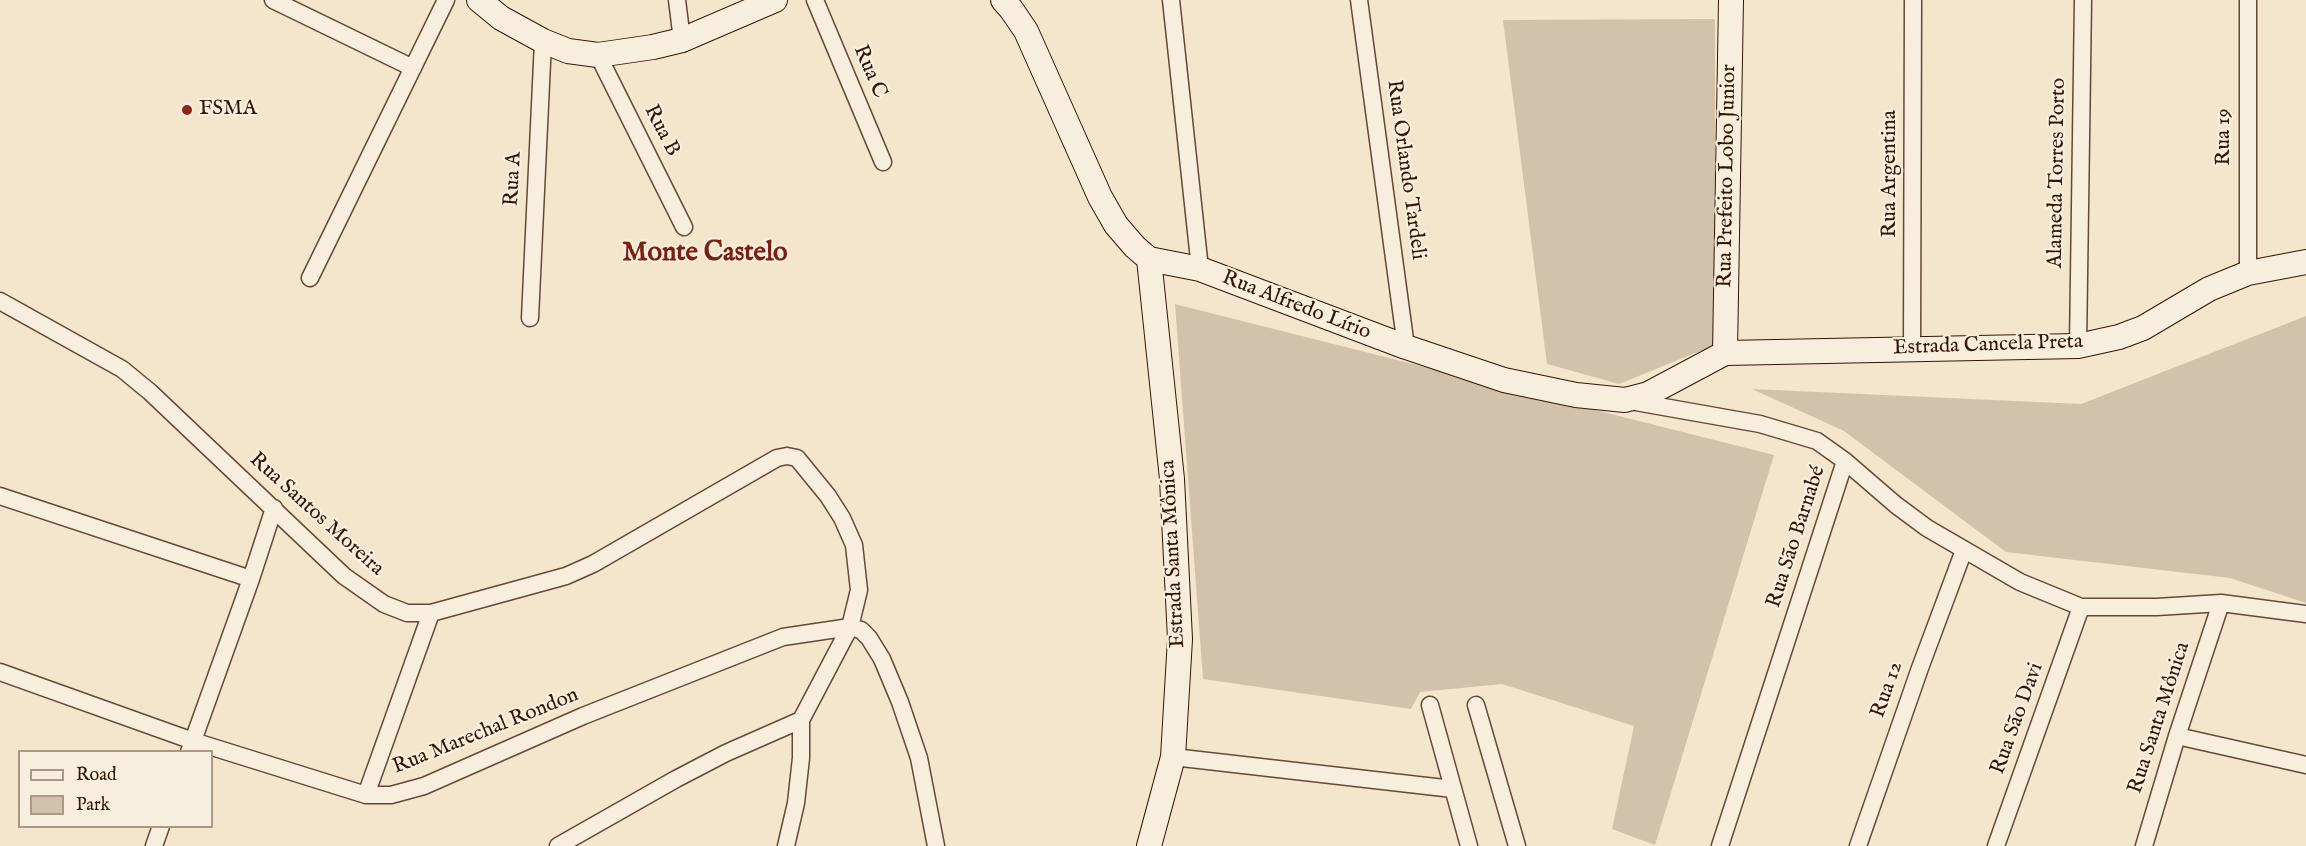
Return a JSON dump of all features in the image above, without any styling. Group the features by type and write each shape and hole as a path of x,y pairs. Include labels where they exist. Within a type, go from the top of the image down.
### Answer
{"main road":[{"path":"479,0 501,18 543,41 568,51 598,55 682,40 775,0"},
{"path":"1003,0 1026,31 1100,197 1116,225 1149,259"},
{"name":"Rua Prefeito Lobo Junior","path":"1725,352 1731,0"},
{"name":"Rua Alfredo Lírio","path":"1149,259 1200,269 1406,347 1504,380 1576,395 1625,400 1648,394 1725,352"},
{"name":"Estrada Santa Mônica","path":"1149,259 1172,479 1180,639 1173,757 1149,846"},
{"name":"Estrada Cancela Preta","path":"1725,352 2078,346 2119,337 2143,328 2209,289 2248,273 2306,262"}],"street":[{"path":"273,0 413,68"},
{"path":"310,278 446,0"},
{"path":"676,0 682,40"},
{"name":"Rua C","path":"815,0 883,162"},
{"path":"1171,0 1200,269"},
{"name":"Rua Orlando Tardeli","path":"1359,0 1406,347"},
{"name":"Rua Argentina","path":"1912,348 1913,0"},
{"name":"Alameda Torres Porto","path":"2078,346 2083,0"},
{"name":"Rua 19","path":"2248,0 2248,273"},
{"name":"Rua A","path":"530,318 543,41"},
{"name":"Rua B","path":"598,55 684,227"},
{"path":"0,289 25,314"},
{"name":"Rua Santos Moreira","path":"0,301 122,369 150,392 344,576 384,604 407,613 430,613 566,576 593,564 777,458 787,456 796,458 828,496 842,518 854,545 859,590 850,627"},
{"name":"Rua São Barnabé","path":"1625,400 1793,432 1817,441 1845,461 1720,846"},
{"path":"1845,461 1896,506 1927,528 2020,582 2081,607 2157,607 2221,603 2306,614"},
{"path":"0,496 251,579"},
{"path":"191,746 274,508"},
{"name":"Rua 12","path":"1857,846 1964,550"},
{"name":"Rua Santa Mônica","path":"2144,846 2176,736 2221,603"},
{"name":"Rua São Davi","path":"1996,846 2081,607"},
{"path":"366,795 430,613"},
{"path":"786,846 796,802 801,758 801,720 850,627 861,630 869,638 882,659 900,702 920,758 936,846"},
{"name":"Rua Marechal Rondon","path":"213,752 366,795 391,795 424,786 583,716 783,637 850,627"},
{"name":"Rua Marechal Rondon","path":"0,672 191,746"},
{"path":"1430,705 1469,846"},
{"path":"1476,705 1517,846"},
{"path":"558,846 726,753 801,720"},
{"path":"2176,736 2306,765"},
{"path":"1173,757 1453,789"},
{"path":"154,846 160,828"}],"green space":[{"path":"1715,19 1715,345 1619,384 1547,364 1503,20"},
{"path":"1175,304 1774,455 1655,845 1612,829 1634,726 1502,684 1420,692 1411,709 1203,679"},
{"path":"2306,316 2306,603 2230,578 2006,552 1844,431 1752,389 2081,404"}],"place":[{"name":"FSMA","path":"187,110"}],"district":[{"name":"Monte Castelo","path":"705,254"}]}
